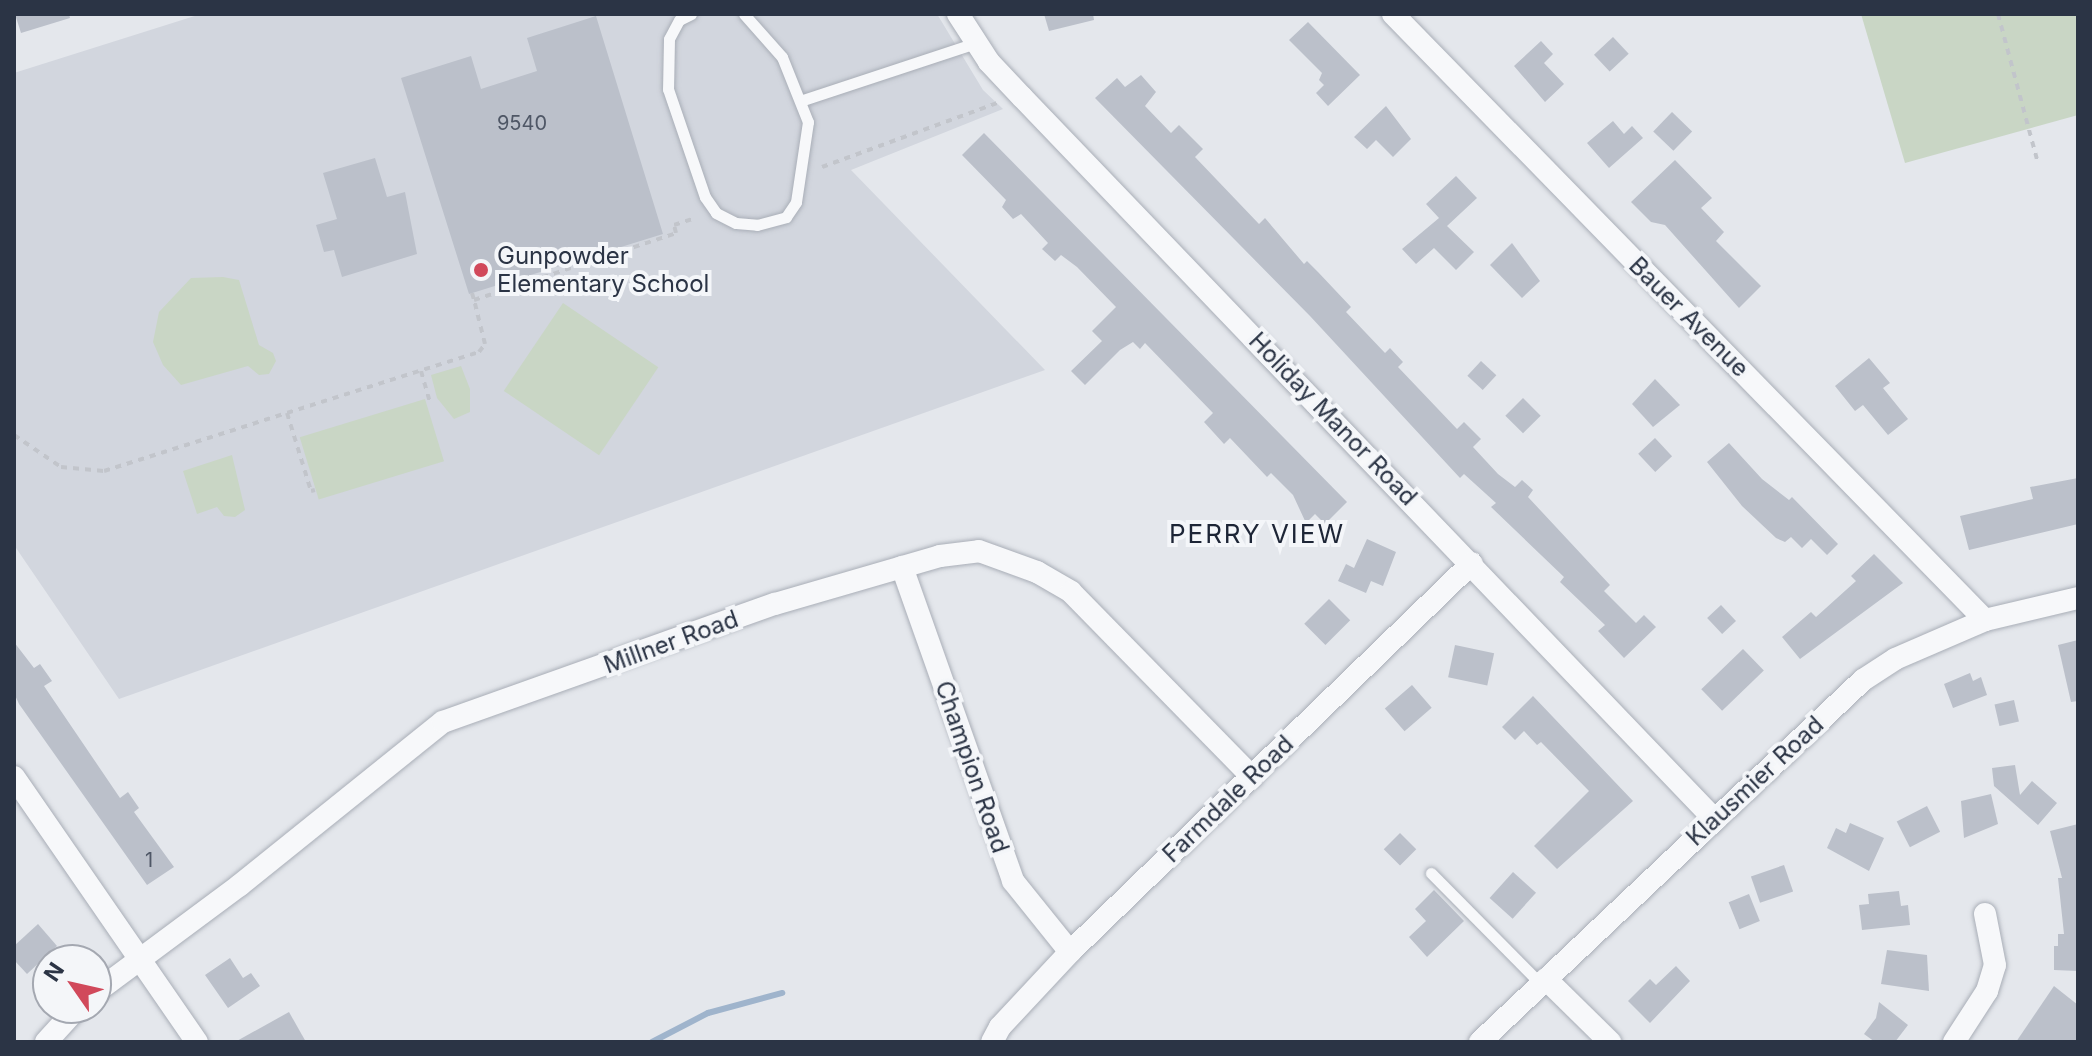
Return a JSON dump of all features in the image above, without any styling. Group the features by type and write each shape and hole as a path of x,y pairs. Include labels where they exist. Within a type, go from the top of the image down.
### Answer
{"street":[{"name":"Holiday Manor Road","path":"958,14 975,43 1022,97 1472,563 1715,820"},
{"name":"Bauer Avenue","path":"1393,14 1985,620"},
{"name":"Millner Road","path":"112,980 240,885 443,722 775,604 902,567 979,551 1037,572 1071,592 1252,777"},
{"name":"Farmdale Road","path":"992,1042 1000,1027 1070,952 1472,563"},
{"name":"Champion Road","path":"902,567 1013,881 1070,952"},
{"name":"Klausmier Road","path":"1480,1042 1863,680 1895,659 1985,620 2078,598"},
{"path":"14,777 197,1042"},
{"path":"1954,1042 1987,991 1995,965 1985,914"},
{"path":"1544,981 1610,1042"},
{"path":"46,1042 62,1024"}],"lane":[{"path":"691,14 679,20 669,39 666,77 705,197 716,213 736,223 757,225 786,217 796,202 806,151 803,100 782,57 744,14"},
{"path":"803,100 975,43"},
{"path":"1431,873 1544,981"}],"path":[{"path":"1998,14 2037,160"},
{"path":"822,167 1000,102"},
{"path":"474,300 676,233 674,225 695,218"},
{"path":"14,435 45,460 91,473 287,413 484,348 472,293"},
{"path":"421,371 430,403"},
{"path":"287,413 311,491 315,490"}],"shaded area":[{"name":"Gunpowder Elementary School","path":"201,14 937,14 983,90 1003,109 851,170 1045,370 119,699 14,545 14,73"}],"green space":[{"path":"1861,14 2078,14 2078,115 1905,163"},
{"path":"191,278 239,280 259,345 273,353 276,361 269,374 259,375 248,366 181,385 163,365 153,342 159,312"},
{"path":"563,303 658,367 599,455 504,391"},
{"path":"461,366 470,389 470,412 454,419 437,398 431,375"},
{"path":"425,399 444,461 319,499 300,437"},
{"path":"232,455 245,510 235,517 224,516 217,507 197,514 183,471"}],"building":[{"path":"15,14 69,14 70,18 21,33"},
{"path":"1044,14 1093,14 1094,20 1049,31"},
{"path":"596,16 663,234 469,294 401,78 471,56 481,89 537,71 527,38"},
{"path":"1308,22 1360,75 1328,106 1316,93 1324,85 1319,80 1322,73 1289,40"},
{"path":"1613,37 1629,54 1610,72 1594,55"},
{"path":"1541,41 1553,54 1544,63 1564,84 1545,102 1514,66"},
{"path":"1141,75 1156,92 1145,106 1171,133 1179,125 1203,149 1195,157 1259,224 1265,218 1304,264 1307,261 1318,272 1351,307 1346,312 1385,353 1390,348 1403,362 1398,367 1457,429 1464,422 1481,439 1473,447 1498,474 1515,487 1522,480 1533,490 1528,497 1610,585 1604,591 1636,623 1644,615 1656,627 1624,658 1598,631 1605,625 1560,582 1564,577 1491,507 1496,503 1464,474 1460,478 1310,316 1095,98 1117,78 1125,87"},
{"path":"1386,106 1411,139 1393,157 1376,140 1367,149 1354,137"},
{"path":"1672,112 1692,131 1673,151 1653,131"},
{"path":"1613,121 1624,134 1632,126 1643,138 1609,168 1587,143"},
{"path":"984,133 1347,502 1325,524 1315,514 1306,523 1293,495 1271,473 1267,477 1230,438 1224,444 1204,422 1213,413 1145,343 1140,349 1133,342 1120,350 1085,385 1071,371 1102,341 1092,331 1116,307 1077,267 1061,255 1055,261 1042,249 1048,243 1021,214 1013,219 1002,207 1006,200 962,155"},
{"path":"375,158 387,197 405,192 417,254 342,277 334,250 324,252 316,225 337,219 323,173"},
{"path":"1675,160 1712,198 1701,208 1724,232 1716,241 1761,286 1739,308 1665,225 1651,222 1631,202"},
{"path":"1456,176 1477,198 1447,226 1474,252 1456,270 1434,248 1416,264 1402,249 1439,218 1426,204"},
{"path":"1512,243 1540,281 1522,298 1490,265"},
{"path":"1869,358 1890,383 1883,388 1908,419 1888,435 1863,405 1855,411 1835,386"},
{"path":"1481,361 1496,375 1483,390 1467,376"},
{"path":"1655,379 1680,405 1653,427 1632,404"},
{"path":"1523,398 1541,416 1523,433 1505,416"},
{"path":"1655,438 1672,456 1655,472 1638,454"},
{"path":"1729,443 1762,479 1789,500 1792,497 1838,544 1827,555 1811,539 1802,548 1791,537 1785,542 1776,538 1742,506 1707,462"},
{"path":"2078,478 2078,524 1969,550 1960,516 2033,499 2030,487"},
{"path":"1367,539 1396,552 1383,586 1371,581 1366,593 1338,581 1346,564 1354,568"},
{"path":"1874,554 1903,583 1800,659 1782,637 1811,612 1816,617 1856,581 1851,576"},
{"path":"1329,599 1350,620 1325,645 1304,624"},
{"path":"1721,605 1736,621 1722,634 1707,618"},
{"path":"2078,640 2078,701 2071,702 2058,645"},
{"path":"14,642 34,668 40,664 52,681 44,686 120,798 128,792 139,808 134,812 174,867 147,885 19,704 14,693"},
{"path":"1455,645 1494,653 1487,686 1448,677"},
{"path":"1743,649 1764,671 1722,711 1701,689"},
{"path":"1970,673 1973,681 1981,677 1987,695 1953,708 1944,684"},
{"path":"1412,685 1432,708 1405,731 1385,709"},
{"path":"1533,696 1633,801 1557,869 1534,846 1589,791 1541,742 1537,745 1524,731 1515,740 1502,727"},
{"path":"2014,700 2019,721 1999,726 1995,704"},
{"path":"2015,765 2020,795 2032,781 2057,803 2038,825 1994,786 1992,768"},
{"path":"1991,794 1998,824 1964,838 1961,801"},
{"path":"1927,806 1940,832 1910,847 1897,821"},
{"path":"1850,823 1884,838 1869,871 1827,848 1836,828 1846,833"},
{"path":"2078,824 2078,971 2054,970 2054,946 2058,946 2058,934 2064,934 2058,878 2062,878 2050,831"},
{"path":"1400,833 1416,849 1400,866 1384,849"},
{"path":"1784,865 1793,891 1760,903 1751,876"},
{"path":"1513,872 1536,893 1513,919 1490,898"},
{"path":"1434,890 1464,921 1427,957 1409,937 1426,921 1415,909"},
{"path":"1899,891 1901,906 1908,905 1910,925 1862,930 1859,905 1869,904 1868,894"},
{"path":"1749,894 1760,921 1739,929 1729,902"},
{"path":"38,924 55,944 32,944 32,969 27,974 14,960 14,946"},
{"path":"1887,950 1927,955 1929,991 1881,984"},
{"path":"230,958 243,978 251,973 260,986 228,1008 205,975"},
{"path":"1676,966 1690,981 1650,1023 1628,1001 1650,979 1656,985"},
{"path":"2054,986 2078,1005 2078,1042 2016,1042"},
{"path":"1879,1002 1908,1025 1895,1042 1875,1042 1864,1034 1876,1018"},
{"path":"289,1012 306,1042 235,1042"}],"waterway":[{"path":"652,1042 708,1013 782,993"}],"place":[{"name":"Gunpowder Elementary School","path":"481,270"}],"district":[{"name":"PERRY VIEW","path":"1257,534"}]}
